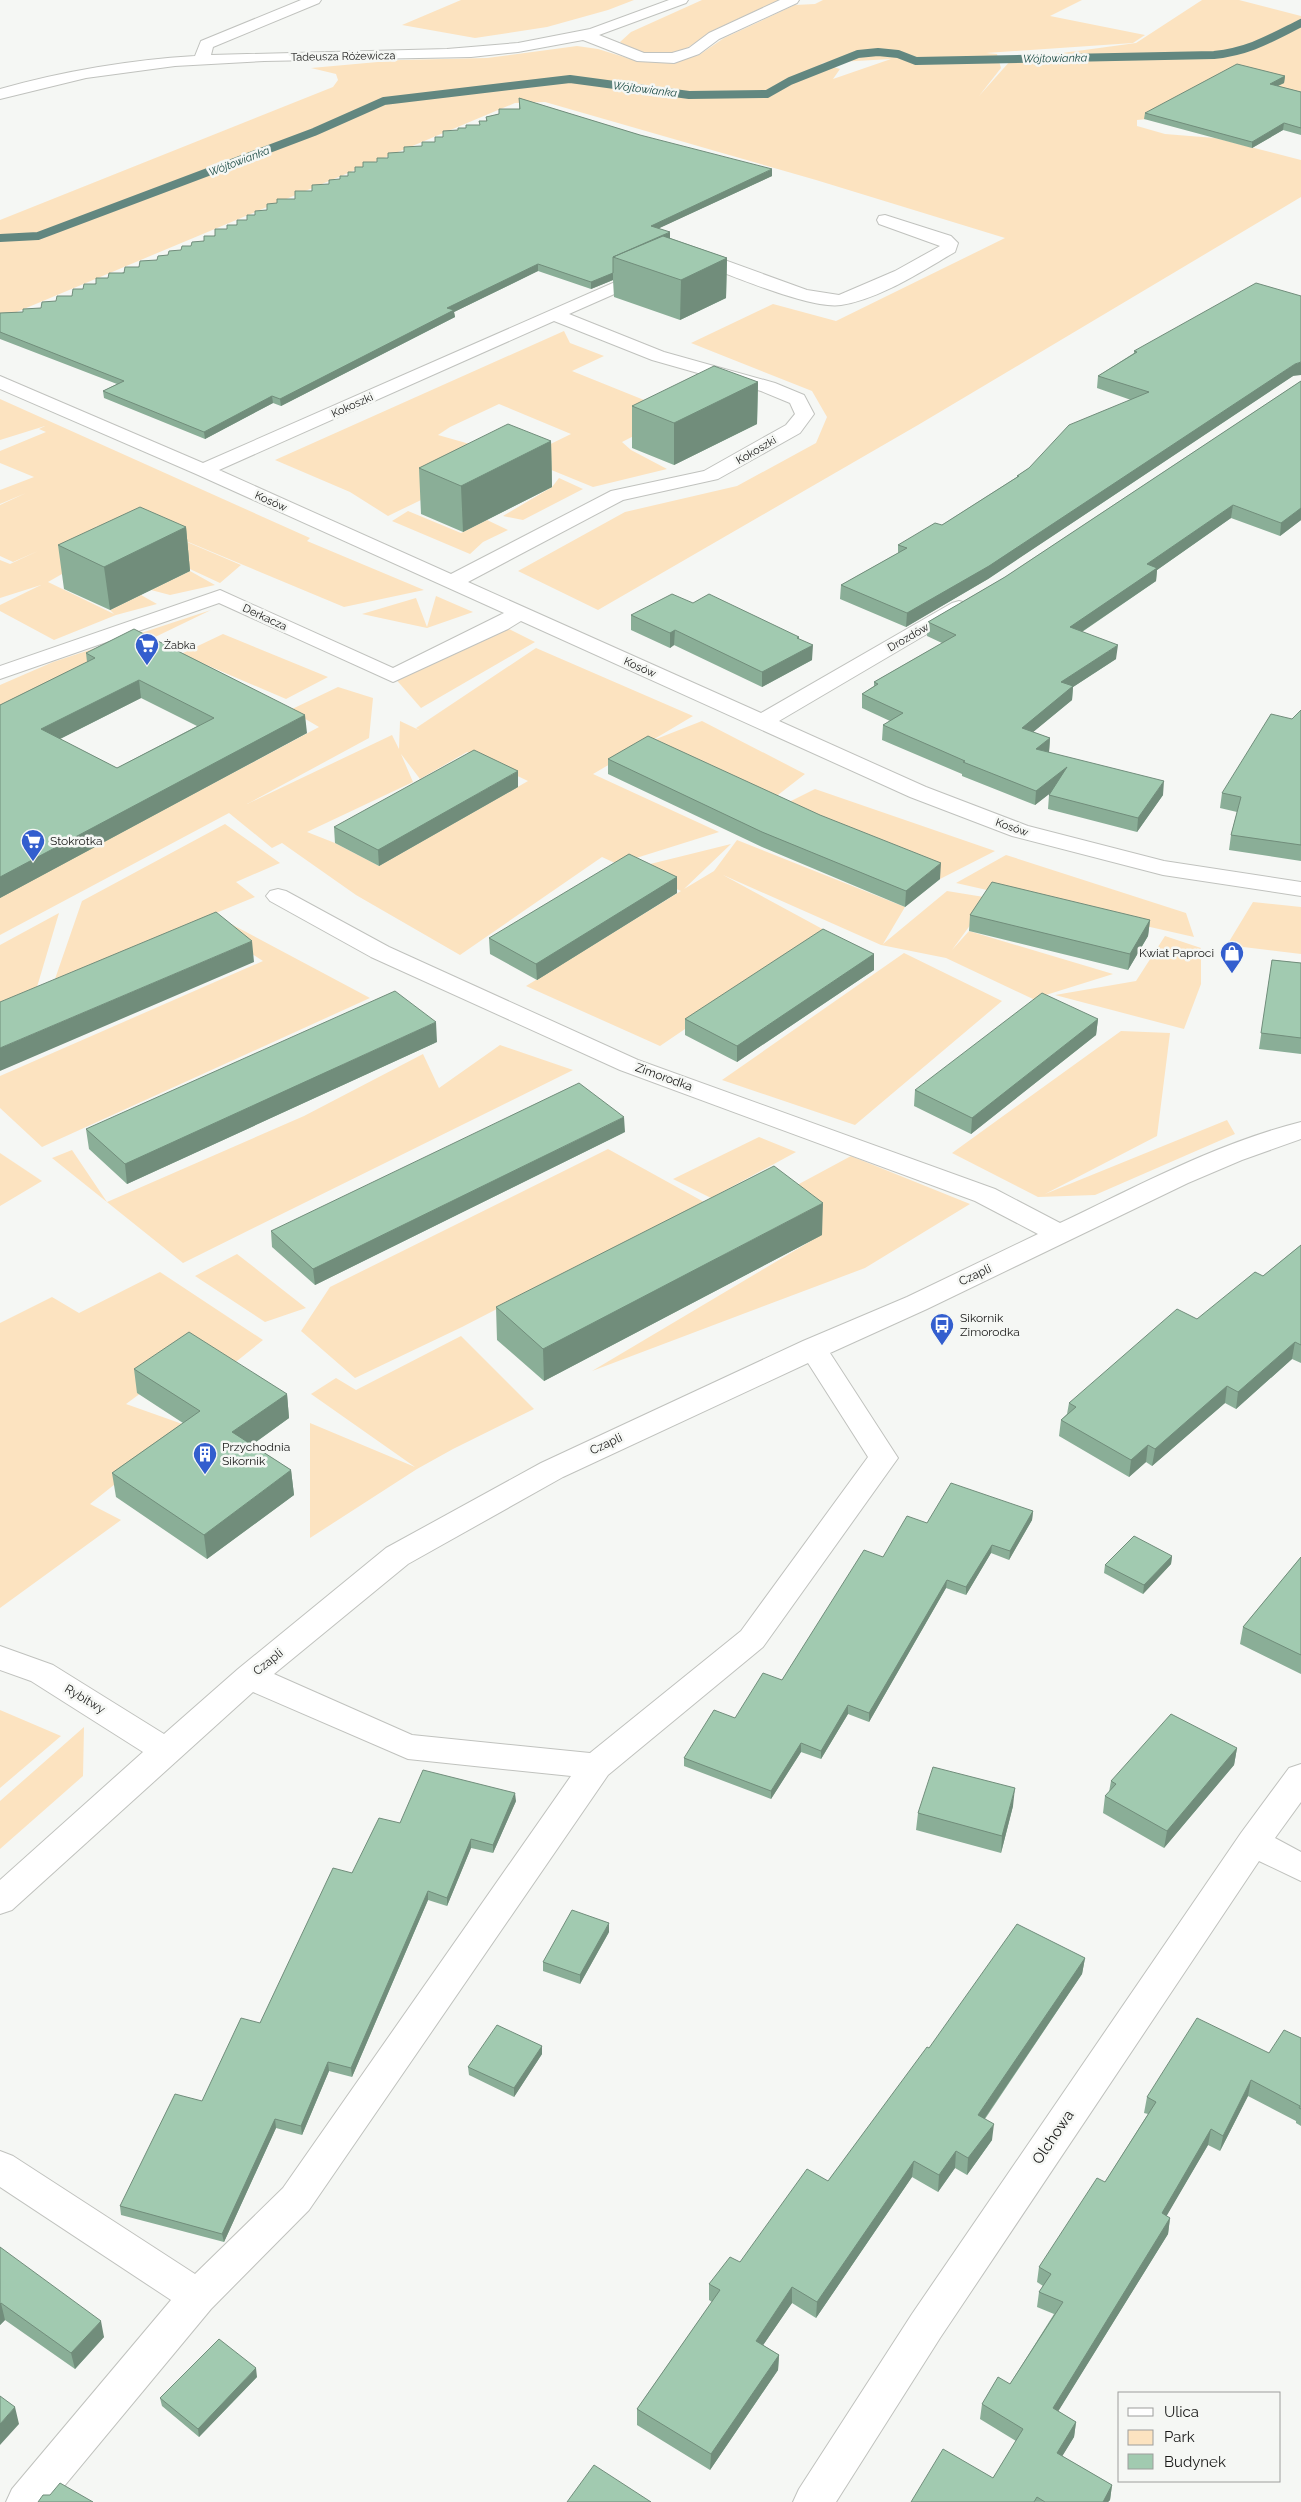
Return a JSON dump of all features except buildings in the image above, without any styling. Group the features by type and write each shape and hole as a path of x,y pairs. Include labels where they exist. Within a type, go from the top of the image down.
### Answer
{"street":[{"path":"202,60 206,44 314,0"},
{"name":"Tadeusza Różewicza","path":"0,94 78,75 157,64 202,60 462,52 541,44 584,36 642,18 681,0"},
{"path":"584,36 642,58 674,58 694,51 714,36 792,0"},
{"name":"Kokoszki","path":"203,470 692,254 804,295 839,300 852,297 901,275 949,248 949,243 945,240 885,220"},
{"name":"Kokoszki","path":"452,582 618,495 659,488 711,475 792,429 805,414 797,399 768,387 658,356 556,315"},
{"name":"Kosów","path":"0,382 203,470 918,792 1020,831 1163,868 1301,889"},
{"name":"Drozdów","path":"762,722 979,595"},
{"name":"Derkacza","path":"0,673 220,596 393,676 501,625 519,613"},
{"name":"Zimorodka","path":"278,896 380,952 453,987 629,1065 984,1195 1060,1235"},
{"name":"Czapli","path":"0,1900 165,1750 249,1677 396,1556 552,1470 1060,1235 1179,1177 1233,1154 1301,1130"},
{"path":"26,2502 198,2298 296,2199 596,1766 752,1639 883,1458 813,1348"},
{"name":"Rybitwy","path":"0,1658 42,1673 165,1750"},
{"path":"249,1677 408,1747 596,1766"},
{"name":"Olchowa","path":"813,2502 926,2326 1253,1842 1301,1778"},
{"path":"1253,1842 1301,1868"},
{"path":"0,2166 198,2298"}],"green space":[{"path":"461,0 634,0 608,10 547,27 475,38 402,25"},
{"path":"702,0 779,0 716,29 687,48 672,54 635,52 620,42 631,32"},
{"path":"823,0 1082,0 1050,16 1145,35 1133,43 986,53 997,54 1001,68 979,96 1011,60 1136,43 1202,0 1239,0 1301,16 1301,95 1228,111 1137,120 1137,126 1165,134 1215,138 1301,160 1301,197 918,425 598,610 518,571 625,512 737,486 816,443 827,417 812,391 691,343 773,304 836,321 1005,238 816,180 545,102 515,103 0,319 0,220 333,87 338,80 336,74 311,68 400,60 487,58 577,46 598,49 637,61 674,61 699,55 724,38 795,5 815,4","holes":["891,59 833,79 840,69 821,63"]},
{"path":"564,331 570,343 604,356 572,371 644,400 671,417 622,442 631,450 667,469 593,487 522,458 571,434 499,404 450,427 438,435 512,456 388,516 350,492 275,460"},
{"path":"0,399 310,538 307,541 424,590 344,607 133,519 241,565 220,583 95,525 118,542 48,582 114,614 110,610 141,595 157,604 116,615 54,640 0,611 0,605 41,585 0,598 0,560 10,564 38,551 13,562 0,556 0,505 26,493 0,504 0,490 34,477 0,463 0,451 46,432 39,429 45,426 0,440"},
{"path":"559,478 583,489 523,520 503,516 552,487"},
{"path":"408,511 461,533 487,520 508,530 483,542 470,554 392,521"},
{"path":"190,571 215,585 170,595 151,590"},
{"path":"436,596 473,612 427,628 362,614 416,598 427,627"},
{"path":"211,610 0,712 0,685 53,662"},
{"path":"501,625 535,642 421,708 393,676"},
{"path":"223,634 328,677 286,699 181,654"},
{"path":"536,648 693,716 651,741 702,721 805,774 765,805 646,743 593,774 719,832 617,864 602,857 460,955 356,895 282,843 272,848 229,813 0,935 0,897 319,727 290,710 338,687 373,698 369,738 247,804 392,735 399,749 400,721 419,730 416,728","holes":["467,752 528,781 379,866 335,843 307,832 413,782 401,754 420,779"]},
{"path":"815,789 995,851 940,879 771,811"},
{"path":"225,824 280,863 236,882 255,897 55,979 82,901"},
{"path":"737,840 905,907 883,944 947,891 990,898 952,950 969,931 1113,974 1033,999 946,958 881,945 723,875 828,932 660,1046 526,986 681,891 630,869 731,844 684,889 714,871"},
{"path":"1006,855 1186,913 1194,937 956,883"},
{"path":"1253,902 1301,907 1301,954 1227,945"},
{"path":"59,913 37,987 0,1002 0,945"},
{"path":"231,924 370,998 42,1147 0,1108 0,1076 263,961 211,928"},
{"path":"1165,936 1201,948 1201,984 1184,1029 1055,995 1136,981"},
{"path":"904,953 1002,1001 855,1125 722,1080"},
{"path":"1121,1031 1170,1033 1157,1136 1045,1194 1227,1120 1235,1134 1095,1195 1038,1197 952,1153"},
{"path":"500,1045 573,1070 183,1263 52,1158 72,1150 107,1202 304,1116 423,1054 439,1088"},
{"path":"759,1137 796,1152 711,1198 673,1179"},
{"path":"608,1149 704,1202 462,1327 355,1378 301,1331 330,1287"},
{"path":"0,1153 42,1181 0,1206"},
{"path":"851,1156 970,1204 865,1268 592,1371 821,1235 773,1198"},
{"path":"237,1254 306,1308 265,1322 195,1276"},
{"path":"160,1272 263,1340 232,1365 202,1348 126,1404 188,1426 90,1504 121,1520 0,1608 0,1323 52,1297 79,1313"},
{"path":"461,1336 534,1409 417,1469 310,1538 310,1423 415,1467 311,1394 336,1378 356,1390"},
{"path":"0,1710 61,1736 0,1788"},
{"path":"84,1727 83,1776 0,1849 0,1801"}],"waterway":[{"name":"Wójtowianka","path":"0,238 38,236 314,132 384,101 570,79 689,95 767,94 790,81 858,54 878,52 898,54 916,61 1214,55 1249,47 1301,23"}],"place":[{"name":"Żabka","path":"147,666"},
{"name":"Stokrotka","path":"33,862"},
{"name":"Kwiat Paproci","path":"1232,974"},
{"name":"Sikornik Zimorodka","path":"942,1346"},
{"name":"Przychodnia Sikornik","path":"205,1475"}]}
